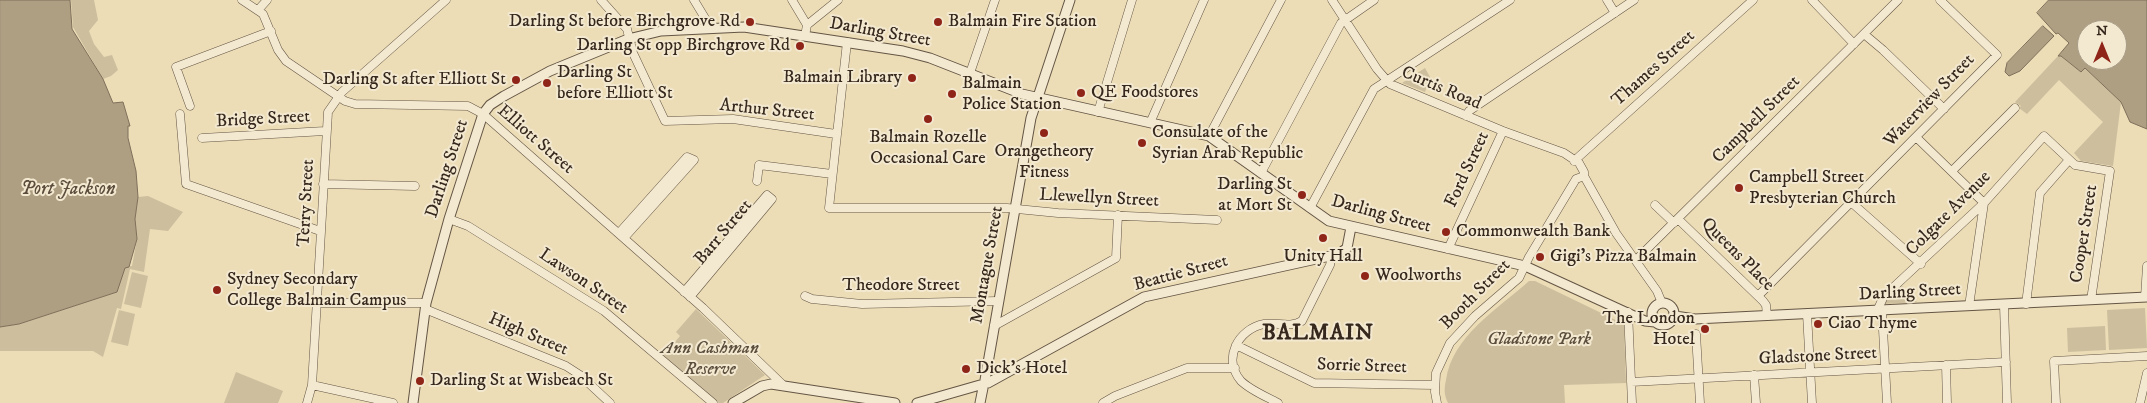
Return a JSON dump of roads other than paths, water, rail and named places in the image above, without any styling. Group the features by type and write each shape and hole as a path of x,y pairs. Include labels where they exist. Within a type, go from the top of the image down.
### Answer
{"street":[{"path":"242,0 259,9 267,0"},
{"path":"338,97 446,0"},
{"path":"601,0 627,29 628,39"},
{"path":"694,0 710,28"},
{"path":"792,0 807,25"},
{"path":"805,36 807,25 838,0"},
{"path":"970,73 995,0"},
{"name":"Montague Street","path":"980,403 1030,118 1070,0"},
{"path":"1098,112 1132,0"},
{"path":"1150,123 1204,0"},
{"path":"1209,136 1281,0"},
{"name":"Curtis Road","path":"1332,0 1386,81 1398,89 1564,153 1579,163 1584,176 1616,233 1657,291 1662,303"},
{"path":"1261,173 1345,19 1374,0"},
{"path":"1310,208 1369,97 1377,87 1510,0"},
{"path":"1607,0 1615,13"},
{"path":"1466,116 1469,111 1634,0"},
{"name":"Thames Street","path":"1574,161 1753,0"},
{"path":"1812,0 1854,44"},
{"name":"Campbell Street","path":"1636,260 1898,0"},
{"name":"Waterview Street","path":"1758,296 1917,138 1996,55 1940,0"},
{"name":"Elliott Street","path":"259,9 267,18 282,58 338,97 355,104 468,106 483,114 687,294 782,384"},
{"name":"Darling Street","path":"412,403 425,306 449,219 483,114 490,105 543,74 628,39 661,31 744,28 918,54 1038,98 1209,136 1329,221 1525,266 1645,321 1655,322"},
{"path":"176,67 271,31"},
{"path":"1864,34 1944,109"},
{"name":"Arthur Street","path":"628,39 665,121 733,119 836,134"},
{"path":"757,181 760,165 832,174 847,42"},
{"path":"172,57 190,106"},
{"name":"Terry Street","path":"307,403 312,385 325,131 328,112 338,97"},
{"path":"1952,171 2015,108"},
{"path":"180,114 186,184 320,231"},
{"name":"Bridge Street","path":"202,138 325,131"},
{"name":"Ford Street","path":"1448,249 1503,131"},
{"name":"Colgate Avenue","path":"1879,311 1884,296 1921,264 1984,203 2044,136 2070,160"},
{"path":"1917,138 1984,203 1969,306"},
{"path":"2026,304 2040,193 2070,160"},
{"name":"Cooper Street","path":"2070,160 2077,166 2110,171 2091,300"},
{"name":"Llewellyn Street","path":"832,174 829,208 1015,209 1217,220"},
{"name":"Booth Street","path":"1437,403 1435,385 1438,365 1450,342 1475,316 1519,278 1576,179 1584,176"},
{"path":"323,184 415,186"},
{"path":"621,236 667,185"},
{"path":"1852,203 1921,264"},
{"name":"Queens Place","path":"1655,205 1676,221 1758,296 1766,305 1767,316"},
{"path":"994,326 1116,258 1118,215"},
{"name":"Lawson Street","path":"449,219 468,226 604,311 713,403"},
{"name":"Barr Street","path":"687,294 750,221"},
{"path":"1278,403 1241,380 1235,368 1233,354 1236,345 1243,334 1250,329 1266,324 1292,324 1302,321 1327,273 1332,256 1347,248 1351,227"},
{"name":"Beattie Street","path":"917,403 984,384 1144,297 1332,256"},
{"path":"2146,297 2147,266"},
{"name":"Theodore Street","path":"805,296 812,299 862,304 998,301"},
{"name":"Darling Street","path":"1675,316 1695,319 2146,297"},
{"path":"317,303 425,306"},
{"path":"1662,303 1671,305 1675,316 1669,324 1661,326 1655,322 1652,312 1656,305 1662,303"},
{"path":"2004,305 2007,403"},
{"name":"High Street","path":"425,306 566,366 580,375 610,403"},
{"path":"1879,311 1887,403"},
{"path":"1628,312 1632,403"},
{"name":"Darling Street","path":"1628,312 1652,312"},
{"path":"1807,314 1812,403"},
{"path":"1696,334 1700,403"},
{"name":"Sorrie Street","path":"1236,345 1314,383 1435,385"},
{"path":"2056,403 2054,361 2147,356"},
{"name":"Gladstone Street","path":"1631,382 2006,362"},
{"path":"1946,365 1948,403"},
{"path":"1103,403 1115,396 1187,368 1235,368"},
{"path":"2140,403 2147,372"},
{"path":"1754,375 1756,403"},
{"path":"733,403 762,386 771,384 782,384 895,403"},
{"path":"312,385 392,403"}],"water":[{"name":"Port Jackson","path":"0,0 70,0 72,29 103,79 113,103 123,102 130,126 128,126 128,138 136,171 138,197 135,219 137,239 129,267 125,268 117,292 19,324 0,327"},
{"path":"2049,0 2147,0 2147,129 2130,122 2121,102 2087,70 2127,70 2127,20 2077,20 2077,69 2061,56 2058,56 2069,43 2058,33 2056,34 2037,13"},
{"path":"2043,26 2054,36 2020,71 2009,76 2005,72 2007,63"}],"place":[{"name":"Darling St before Birchgrove Rd","path":"750,22"},
{"name":"Balmain Fire Station","path":"938,22"},
{"name":"Darling St opp Birchgrove Rd","path":"800,46"},
{"name":"Balmain Library","path":"912,78"},
{"name":"Darling St after Elliott St","path":"516,80"},
{"name":"Darling St before Elliott St","path":"547,83"},
{"name":"QE Foodstores","path":"1081,93"},
{"name":"Balmain Police Station","path":"952,94"},
{"name":"Balmain Rozelle Occasional Care","path":"928,119"},
{"name":"Orangetheory Fitness","path":"1044,133"},
{"name":"Consulate of the Syrian Arab Republic","path":"1142,143"},
{"name":"Campbell Street Presbyterian Church","path":"1739,188"},
{"name":"Darling St at Mort St","path":"1302,195"},
{"name":"Commonwealth Bank","path":"1446,232"},
{"name":"Unity Hall","path":"1323,238"},
{"name":"Gigi's Pizza Balmain","path":"1540,257"},
{"name":"Woolworths","path":"1365,276"},
{"name":"Sydney Secondary College Balmain Campus","path":"217,290"},
{"name":"Ciao Thyme","path":"1818,324"},
{"name":"The London Hotel","path":"1705,329"},
{"name":"Dick's Hotel","path":"966,369"},
{"name":"Darling St at Wisbeach St","path":"420,381"}],"district":[{"name":"BALMAIN","path":"1318,334"}],"park label":[{"name":"Gladstone Park","path":"1539,340"},
{"name":"Ann Cashman Reserve","path":"710,359"}]}
